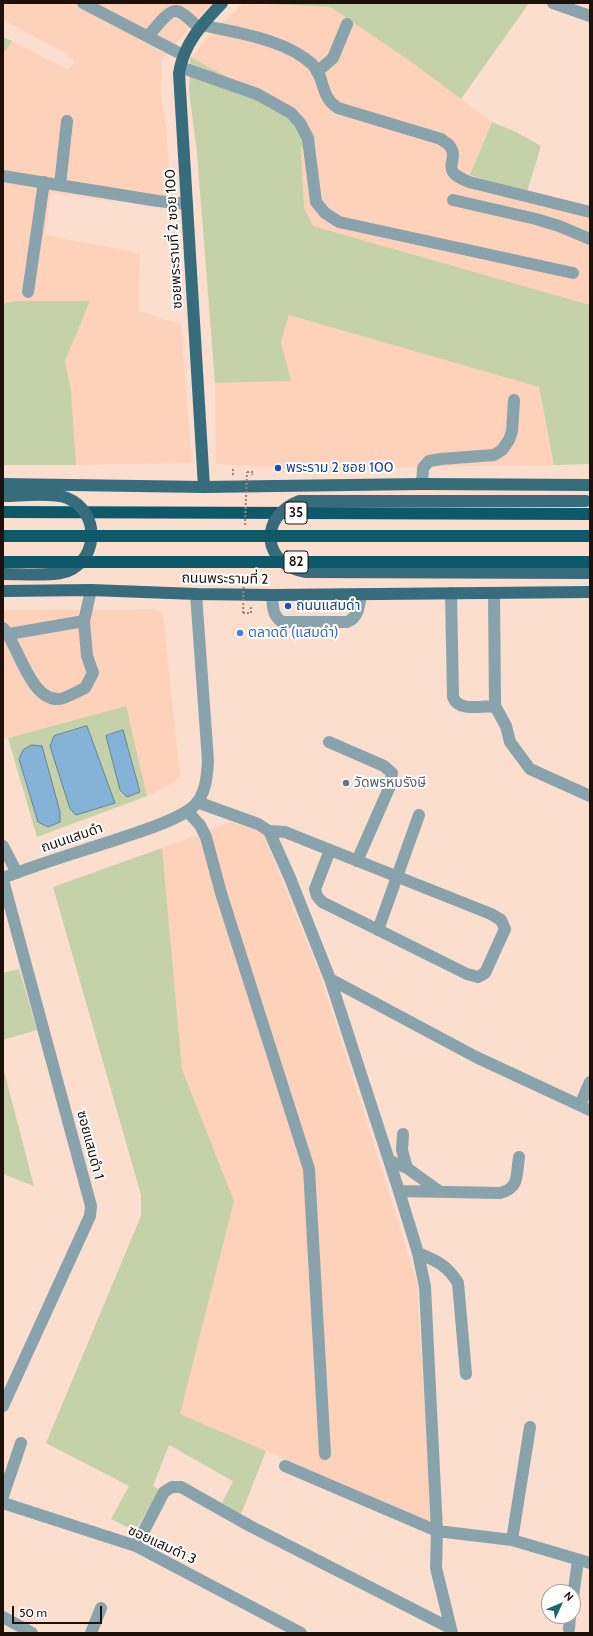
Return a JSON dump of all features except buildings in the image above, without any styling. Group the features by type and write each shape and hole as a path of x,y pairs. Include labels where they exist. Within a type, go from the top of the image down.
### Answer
{"highway":[{"name":"35","path":"3,512 590,514"},
{"name":"82","path":"3,536 590,536"},
{"name":"ถนนพระรามที่ 2","path":"3,557 590,557"},
{"name":"82","path":"3,562 590,562"}],"main road":[{"name":"ซอยพระรามที่ 2 ซอย 100","path":"204,487 179,73 183,54 189,43 200,27 222,3"},
{"name":"35","path":"3,484 204,487 422,484 590,485"},
{"path":"3,496 56,495 66,497 74,501 82,508 92,529 92,541 88,552 81,562 72,569 61,573 3,574"},
{"path":"588,501 299,501 288,505 279,512 273,522 271,539 272,548 278,558 286,566 296,571 590,573"},
{"name":"ถนนพระรามที่ 2","path":"3,591 91,590 272,595 590,592"}],"street":[{"path":"83,3 183,54"},
{"path":"553,3 590,16"},
{"path":"148,36 169,13 175,11 200,27 272,42 297,54 312,65 324,87 326,96 331,103 338,108 441,140 449,145 453,155 451,166 452,172 459,178 469,182 590,212"},
{"path":"317,72 333,58 347,24"},
{"path":"180,67 257,94 291,114 300,123 308,139 316,202 325,213 339,222 573,273"},
{"path":"60,185 67,121"},
{"path":"3,176 187,204"},
{"path":"28,292 44,182"},
{"path":"453,200 542,221 559,226 590,239"},
{"path":"422,484 422,468 429,461 494,455 502,450 509,440 512,431 514,400"},
{"path":"84,621 6,631 23,668 35,685 47,696 59,699 85,688 93,673 87,656 84,621 91,590"},
{"path":"451,593 453,697 455,703 460,707 495,706"},
{"path":"494,593 495,706 506,726 510,742 530,769 590,796"},
{"name":"ถนนแสมดำ","path":"3,879 152,827 187,811 193,807 202,795 208,761 196,594"},
{"path":"272,595 273,612 282,622 347,622 354,619 357,613 361,594"},
{"path":"329,742 384,766 392,773 390,786 357,861"},
{"path":"197,802 258,824 269,831 285,832 491,914 501,920 505,929 485,973 478,977 467,974 322,902 316,896 315,889 330,850"},
{"path":"187,811 200,825 206,837 221,893 309,1169 325,1454"},
{"path":"378,930 419,815"},
{"path":"269,831 290,878 330,979 390,1161 418,1253 426,1287 437,1530 436,1568 451,1630"},
{"path":"3,846 17,873"},
{"name":"ซอยแสมดำ 1","path":"3,879 91,1206 90,1216 3,1406"},
{"path":"330,979 476,1057 585,1108 590,1082"},
{"path":"403,1134 402,1150 407,1168"},
{"path":"399,1191 500,1193 509,1190 514,1186 519,1157"},
{"path":"390,1161 407,1168 439,1191"},
{"path":"418,1253 438,1261 450,1271 458,1283 466,1374"},
{"path":"512,1540 530,1427"},
{"path":"3,1496 21,1443"},
{"path":"285,1466 437,1530 512,1540 590,1563"},
{"path":"136,1546 164,1492 172,1487 181,1487 250,1526 451,1630"},
{"name":"ซอยแสมดำ 3","path":"3,1503 136,1546 301,1633"},
{"path":"575,1584 578,1560"},
{"path":"91,1633 101,1608"},
{"path":"3,1617 32,1633"},
{"path":"569,1624 569,1629"}],"path":[{"path":"240,604 251,608 251,613 243,613"}],"shaded area":[{"path":"3,3 212,3 162,59 161,94 167,132 171,208 51,193 45,235 140,253 139,311 181,325 192,463 76,465 71,391 65,361 90,302 16,301 3,304 3,50 5,51 12,41 68,70 75,62 62,51 3,20"},
{"path":"242,4 330,7 410,61 492,122 470,175 590,212 590,305 313,226 304,207 301,147 304,118 190,57"},
{"path":"289,315 539,387 554,465 350,468 347,472 216,464 215,383 291,381 281,342"},
{"path":"154,609 163,613 180,777 174,782 147,796 125,706 3,739 3,610"},
{"path":"231,822 263,833 321,977 417,1282 431,1522 180,1414 234,1201 182,1069 162,848"}],"green space":[{"path":"243,3 529,3 461,99 410,61 330,7"},
{"path":"3,37 12,41 5,51 3,50"},
{"path":"190,57 304,118 316,138 301,148 304,207 313,226 590,305 590,464 554,465 539,387 289,315 281,342 291,381 215,383 197,153 189,91"},
{"path":"492,122 516,132 541,146 527,192 470,175"},
{"path":"16,301 90,301 65,361 71,391 76,465 3,465 3,304"},
{"path":"126,706 147,796 37,837 8,738","holes":["87,726 115,803 96,808","123,731 140,792 106,736"]},
{"path":"162,848 182,1069 234,1201 180,1414 266,1451 241,1514 222,1503 233,1481 169,1445 153,1486 160,1490 135,1531 111,1519 129,1486 46,1443 141,1216 141,1195 53,887"},
{"path":"19,969 37,1030 3,1040 3,973"},
{"path":"3,1067 34,1186 3,1174"}],"water":[{"path":"87,726 115,803 76,815 70,809 50,746 54,736"},
{"path":"123,730 140,792 127,797 120,790 106,736"},
{"path":"32,745 42,746 60,812 60,822 48,827 38,822 19,759 23,750"}],"place":[{"name":"พระราม 2 ซอย 100","path":"278,468"},
{"name":"ถนนแสมดำ","path":"288,606"},
{"name":"ตลาดดี (แสมดำ)","path":"240,633"},
{"name":"วัดพรหมรังษี","path":"346,783"}]}
